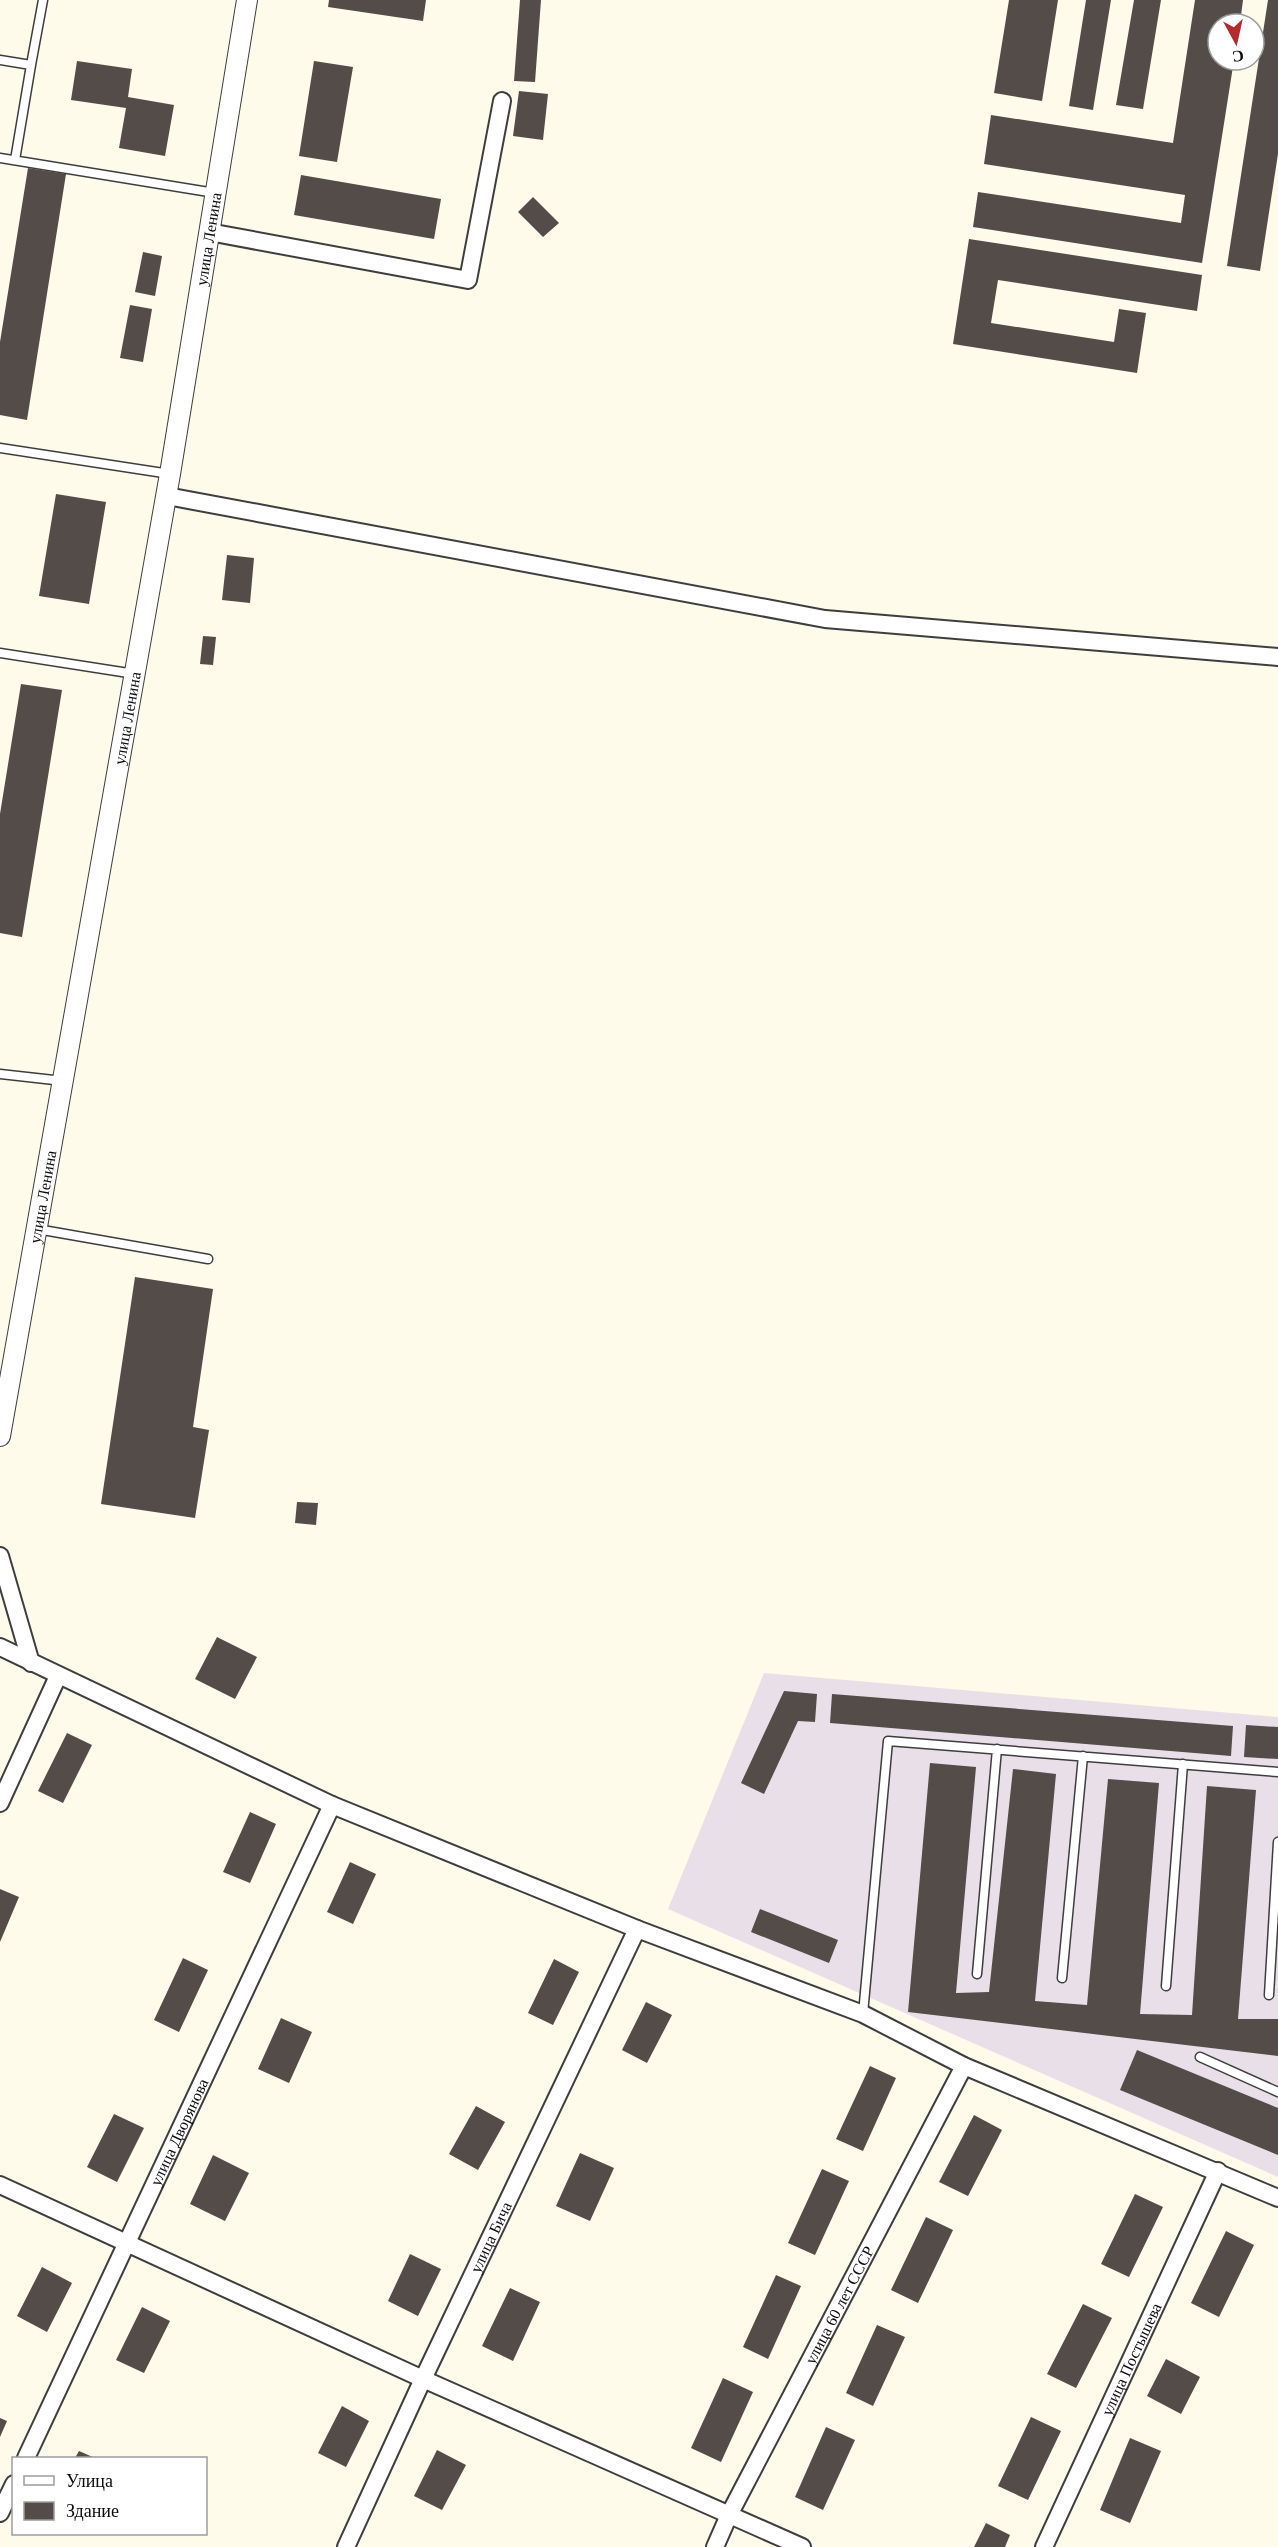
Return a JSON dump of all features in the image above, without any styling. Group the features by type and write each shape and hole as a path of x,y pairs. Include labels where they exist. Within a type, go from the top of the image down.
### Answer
{"street":[{"name":"улица Ленина","path":"0,1436 5,1379 37,1228 135,674 247,0"},
{"path":"209,232 468,280 502,101"},
{"path":"166,496 825,619 1278,657"},
{"path":"0,1556 32,1663"},
{"path":"0,1647 332,1805 637,1929 863,2014 964,2066 1278,2198"},
{"path":"0,1803 58,1676"},
{"name":"улица Дворянова","path":"26,2457 332,1805"},
{"name":"улица Бича","path":"346,2547 423,2379 637,1929"},
{"name":"улица 60 лет СССР","path":"715,2547 729,2515 964,2066"},
{"name":"улица Постышева","path":"1044,2547 1218,2171"},
{"path":"0,2185 423,2379 802,2547"},
{"path":"0,2513 12,2488"}],"lane":[{"path":"15,160 43,0"},
{"path":"0,60 31,65"},
{"path":"0,158 216,193"},
{"path":"0,448 170,474"},
{"path":"0,653 135,674"},
{"path":"0,1074 63,1081"},
{"path":"37,1228 208,1258"},
{"path":"863,2014 888,1741 1278,1772"},
{"path":"976,1974 997,1749"},
{"path":"1062,1978 1083,1756"},
{"path":"1167,1986 1183,1764"},
{"path":"1269,1995 1278,1842"},
{"path":"1200,2057 1278,2092"}],"shaded area":[{"path":"764,1673 1278,1717 1278,2177 668,1909"}],"building":[{"path":"329,0 426,0 423,21 328,7"},
{"path":"520,0 541,0 535,82 514,81"},
{"path":"1009,0 1058,0 1042,101 994,93"},
{"path":"1086,0 1111,0 1093,110 1069,106"},
{"path":"1134,0 1161,0 1143,109 1116,105"},
{"path":"1195,0 1243,0 1242,12 1206,12 1206,72 1232,72 1202,263 973,227 978,192 1181,223 1185,195 984,164 991,115 1173,143"},
{"path":"1268,0 1278,0 1278,154 1260,271 1227,266 1257,72 1266,72"},
{"path":"77,61 132,69 128,97 174,105 165,156 119,148 126,108 71,100"},
{"path":"314,61 353,67 337,162 299,156"},
{"path":"519,91 548,94 543,140 513,136"},
{"path":"28,168 66,174 27,420 0,415 0,342"},
{"path":"301,175 441,199 434,239 294,215"},
{"path":"533,197 559,223 543,237 518,212"},
{"path":"969,239 1202,275 1197,311 998,280 991,323 1114,342 1119,309 1146,313 1137,373 953,344"},
{"path":"143,252 162,256 155,296 135,292"},
{"path":"130,305 152,309 143,362 120,358"},
{"path":"56,494 106,502 89,604 39,596"},
{"path":"227,555 254,558 250,603 222,600"},
{"path":"203,636 216,637 213,665 200,664"},
{"path":"21,684 62,690 22,937 0,933 0,814"},
{"path":"135,1277 213,1289 193,1427 209,1430 195,1518 101,1504"},
{"path":"297,1502 318,1503 316,1525 295,1523"},
{"path":"217,1637 257,1657 235,1699 195,1679"},
{"path":"784,1691 817,1694 815,1722 798,1721 764,1794 741,1783"},
{"path":"832,1694 1233,1726 1231,1756 830,1723"},
{"path":"1246,1725 1278,1727 1278,1759 1244,1757"},
{"path":"67,1733 92,1745 63,1803 38,1791"},
{"path":"930,1763 976,1767 956,1993 989,1992 1013,1769 1056,1774 1035,2001 1087,2005 1108,1779 1159,1783 1140,2014 1192,2015 1207,1786 1256,1790 1238,2019 1278,2019 1278,2056 908,2012"},
{"path":"250,1812 276,1824 250,1883 223,1872"},
{"path":"350,1862 376,1874 353,1924 327,1912"},
{"path":"0,1889 19,1897 0,1942"},
{"path":"760,1909 838,1940 829,1963 751,1932"},
{"path":"183,1958 208,1970 179,2032 154,2020"},
{"path":"554,1959 579,1972 553,2025 528,2013"},
{"path":"646,2002 672,2015 647,2063 622,2050"},
{"path":"281,2018 312,2032 289,2083 258,2069"},
{"path":"1137,2050 1278,2108 1278,2155 1120,2090"},
{"path":"870,2066 896,2078 863,2151 836,2139"},
{"path":"476,2106 505,2122 478,2170 449,2154"},
{"path":"114,2114 144,2128 117,2182 87,2167"},
{"path":"974,2115 1002,2130 968,2196 939,2182"},
{"path":"580,2153 614,2168 590,2221 556,2206"},
{"path":"213,2155 249,2173 225,2221 190,2204"},
{"path":"822,2169 849,2181 815,2255 788,2243"},
{"path":"1135,2194 1163,2207 1129,2277 1101,2264"},
{"path":"926,2217 953,2230 918,2303 891,2290"},
{"path":"1226,2231 1254,2245 1219,2317 1191,2303"},
{"path":"410,2254 441,2269 418,2316 388,2301"},
{"path":"42,2267 72,2283 47,2332 17,2316"},
{"path":"776,2275 801,2286 768,2359 743,2347"},
{"path":"510,2288 540,2302 513,2361 482,2346"},
{"path":"1083,2304 1112,2318 1076,2388 1047,2374"},
{"path":"142,2307 170,2321 144,2373 116,2360"},
{"path":"877,2325 905,2337 873,2406 846,2393"},
{"path":"1166,2359 1200,2377 1181,2414 1147,2396"},
{"path":"723,2378 753,2392 721,2462 691,2448"},
{"path":"342,2406 369,2421 346,2467 318,2453"},
{"path":"1031,2417 1061,2431 1028,2500 998,2486"},
{"path":"0,2418 7,2421 0,2437"},
{"path":"826,2427 855,2440 823,2510 795,2497"},
{"path":"1130,2438 1161,2451 1130,2523 1100,2510"},
{"path":"437,2450 466,2465 442,2510 414,2496"},
{"path":"79,2451 93,2457 76,2457"},
{"path":"986,2523 1010,2535 1005,2547 974,2547"}]}
